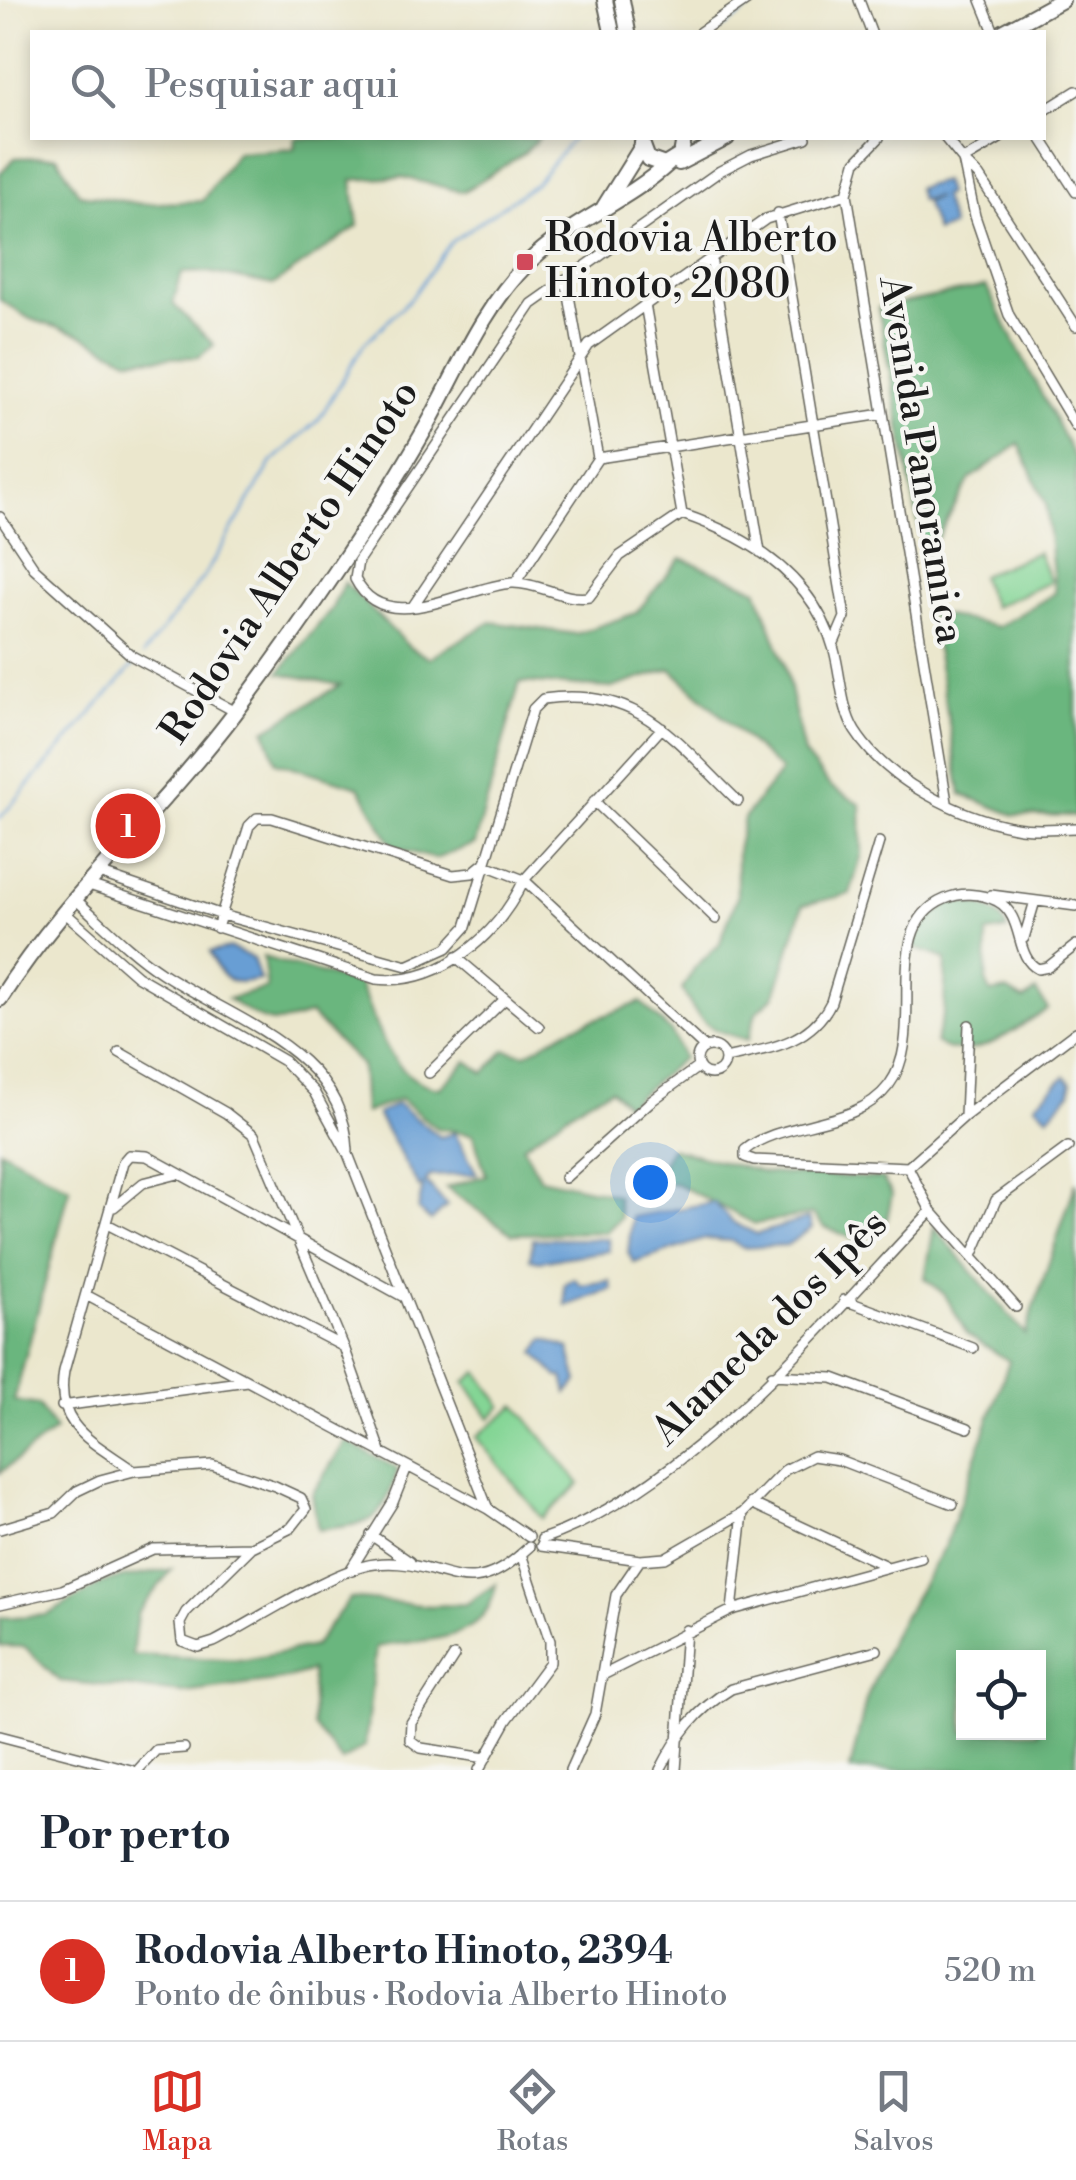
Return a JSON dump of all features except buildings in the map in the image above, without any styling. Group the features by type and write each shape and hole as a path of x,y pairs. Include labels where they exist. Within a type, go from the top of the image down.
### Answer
{"main road":[{"path":"604,0 612,30"},
{"path":"622,0 628,30"},
{"path":"1007,30 1062,0"},
{"path":"642,142 652,162 671,163 682,155 684,140"},
{"path":"688,140 709,146"},
{"name":"Rodovia Alberto Hinoto","path":"0,999 62,912 179,783 236,712 427,425 479,324 528,264 639,190 671,163 722,140"},
{"name":"Rodovia Alberto Hinoto","path":"598,216 642,142"}],"street":[{"path":"703,30 747,0"},
{"path":"858,0 870,30"},
{"path":"981,0 993,30"},
{"path":"1046,110 1076,91"},
{"path":"682,514 620,556 589,598 514,583 393,610 372,601 356,579 358,561 519,320 541,296 720,171 750,155 799,140"},
{"path":"413,606 580,355 646,304 778,214 847,194 856,162 877,140"},
{"path":"947,140 979,176 1076,326"},
{"path":"963,160 997,140"},
{"path":"1042,140 1076,192"},
{"path":"963,160 974,216 1009,315 1076,427"},
{"name":"Avenida Panoramica","path":"847,194 947,802"},
{"path":"778,214 845,616 833,645"},
{"path":"711,258 760,552"},
{"path":"514,583 598,458 566,279"},
{"path":"646,304 682,514"},
{"path":"598,458 884,414"},
{"path":"682,514 711,524 796,577 833,645 854,729 905,780 947,802 1013,827 1076,828"},
{"path":"0,517 34,568 144,666 236,712"},
{"path":"91,878 407,966 446,948 466,927 483,864 538,703 550,698 623,702 662,728 738,801"},
{"path":"91,878 157,909 376,979 422,978 458,958 514,901 524,880 662,728"},
{"path":"594,802 716,919"},
{"path":"217,928 249,826 257,818 272,818 453,876 472,873 483,864"},
{"path":"725,1058 789,1041 821,1020 879,842"},
{"path":"483,864 524,880 704,1047"},
{"path":"978,894 997,901 1012,914 1029,963 1038,969 1048,968 1076,945"},
{"path":"1076,906 978,894 940,901 914,925 909,943 905,1048 888,1086 860,1107 754,1144 744,1154 754,1160 807,1164 908,1166 965,1116 1076,1032"},
{"path":"157,909 161,895"},
{"path":"74,898 151,966 308,1063 332,1093 344,1117 348,1154"},
{"path":"1024,940 1035,901"},
{"path":"178,916 183,902"},
{"path":"62,912 142,979 284,1061 314,1092 348,1154 488,1509"},
{"path":"113,956 124,943"},
{"path":"446,948 539,1027"},
{"path":"142,979 151,966"},
{"path":"429,1072 505,999"},
{"path":"965,1116 969,1025"},
{"path":"698,1067 697,1056 704,1047 716,1046 725,1058"},
{"path":"119,1052 226,1113 254,1135 344,1347 382,1454"},
{"path":"698,1067 714,1074 722,1069 725,1058"},
{"path":"565,1178 650,1102 698,1067"},
{"path":"972,1256 996,1200 1068,1148"},
{"path":"134,1471 78,1430 62,1406 64,1372 129,1155 147,1156 402,1296"},
{"path":"908,1166 931,1211 1016,1308"},
{"path":"112,1209 143,1183 179,1174"},
{"name":"Alameda dos Ipês","path":"541,1543 689,1456 931,1211"},
{"path":"107,1224 344,1347"},
{"path":"86,1295 488,1509 526,1546 550,1641 550,1662 479,1770"},
{"path":"844,1300 973,1348"},
{"path":"319,1334 335,1326"},
{"path":"772,1375 833,1378 968,1428"},
{"path":"62,1406 248,1380"},
{"path":"371,1535 412,1563 470,1580 495,1575 536,1534 541,1543 640,1560 665,1558 743,1512 785,1470 813,1456 839,1460 952,1504"},
{"path":"0,1529 41,1520 86,1485 134,1471 225,1466 302,1498 306,1509 300,1522 252,1547 186,1612 179,1634 182,1641 198,1647 351,1570 412,1563"},
{"path":"351,1570 393,1502 407,1468"},
{"path":"751,1503 885,1566"},
{"path":"732,1610 743,1512"},
{"path":"568,1529 572,1547"},
{"path":"0,1604 62,1590 153,1549 252,1547"},
{"path":"602,1675 732,1610 921,1558"},
{"path":"570,1770 595,1714 616,1595 640,1560"},
{"path":"676,1770 686,1630"},
{"path":"660,1770 680,1733 710,1702 732,1690 877,1650"},
{"path":"454,1656 411,1723 410,1740 421,1748 486,1758"},
{"path":"0,1736 134,1770 156,1750 184,1748"}],"green space":[{"path":"295,140 537,140 524,153 463,192 402,177 352,180 358,226 273,285 208,272 182,273 173,304 214,345 199,357 128,359 79,334 30,319 0,300 0,173 15,158 57,156 79,194 142,204 202,201 236,153 294,149"},
{"path":"986,286 1076,461 1076,816 1014,815 961,794 930,612 998,627 1055,593 1046,504 1019,444 970,479 925,560 878,308"},
{"path":"1038,552 1051,582 993,607 980,576"},
{"path":"681,558 757,589 785,665 804,754 830,786 861,805 862,854 850,894 803,905 775,995 756,1013 748,1040 707,1024 694,1011 682,989 695,967 719,945 737,897 737,851 744,818 781,771 671,669 611,688 520,682 475,844 435,859 393,847 359,787 276,762 265,730 340,685 279,673 332,608 344,582 409,647 429,658 491,622 576,634 636,613"},
{"path":"951,901 991,910 1007,930 987,933 986,982 991,993 1007,990 1024,1000 1036,991 1048,1009 979,1048 950,1049 935,1043 944,1012 946,959 914,948 919,928"},
{"path":"263,957 359,984 379,1033 397,1063 409,1075 440,1088 467,1061 484,1073 505,1050 526,1054 569,1029 641,1002 672,1033 683,1058 627,1105 611,1089 586,1101 523,1146 540,1178 617,1195 620,1218 606,1232 512,1234 446,1188 486,1175 473,1134 436,1128 400,1099 364,1113 361,1065 310,1014 267,1021 228,999 267,988"},
{"path":"670,1148 765,1173 883,1179 892,1194 887,1220 861,1242 824,1227 813,1214 755,1224 677,1184 654,1181"},
{"path":"0,1149 70,1188 14,1401 38,1405 55,1430 0,1473"},
{"path":"1076,1182 1076,1770 850,1770 866,1700 892,1636 945,1546 1009,1361 967,1334 945,1295 925,1278 934,1227 1025,1334"},
{"path":"478,1372 502,1406 490,1418 465,1382"},
{"path":"516,1405 580,1484 542,1518 476,1437"},
{"path":"346,1441 398,1469 385,1502 372,1519 318,1530 312,1494"},
{"path":"172,1569 137,1614 132,1655 245,1660 314,1646 350,1598 430,1606 466,1604 496,1584 490,1604 467,1629 434,1639 376,1647 365,1746 342,1761 313,1726 311,1671 282,1680 184,1693 59,1681 25,1647 0,1646 0,1618 47,1615 107,1581"}],"water":[{"path":"943,181 947,194 942,196 952,226 936,232 925,202 937,197 920,200 917,188"},
{"path":"230,948 253,958 260,980 241,982 223,975 210,952"},
{"path":"1065,1076 1071,1083 1070,1093 1048,1117 1035,1104"},
{"path":"397,1104 440,1137 455,1133 477,1174 430,1176 426,1182 447,1206 431,1221 418,1210 423,1185 419,1187 377,1114"},
{"path":"714,1202 732,1222 757,1234 809,1218 812,1228 787,1245 743,1248 731,1241 705,1239 634,1263 628,1253 632,1217"},
{"path":"533,1239 608,1239 609,1251 539,1261 530,1259"},
{"path":"574,1278 581,1285 610,1281 612,1289 566,1306 564,1285"},
{"path":"544,1339 569,1348 578,1382 567,1393 563,1377 558,1377 535,1353"}],"waterway":[{"path":"720,30 761,0"},
{"path":"143,655 205,575 272,462 319,419 364,344 412,297 451,242 535,184 571,140"},
{"path":"0,818 137,661"}],"place":[{"name":"Rodovia Alberto Hinoto, 2080","path":"525,262"},
{"name":"Rodovia Alberto Hinoto, 2394","path":"128,826"}]}
